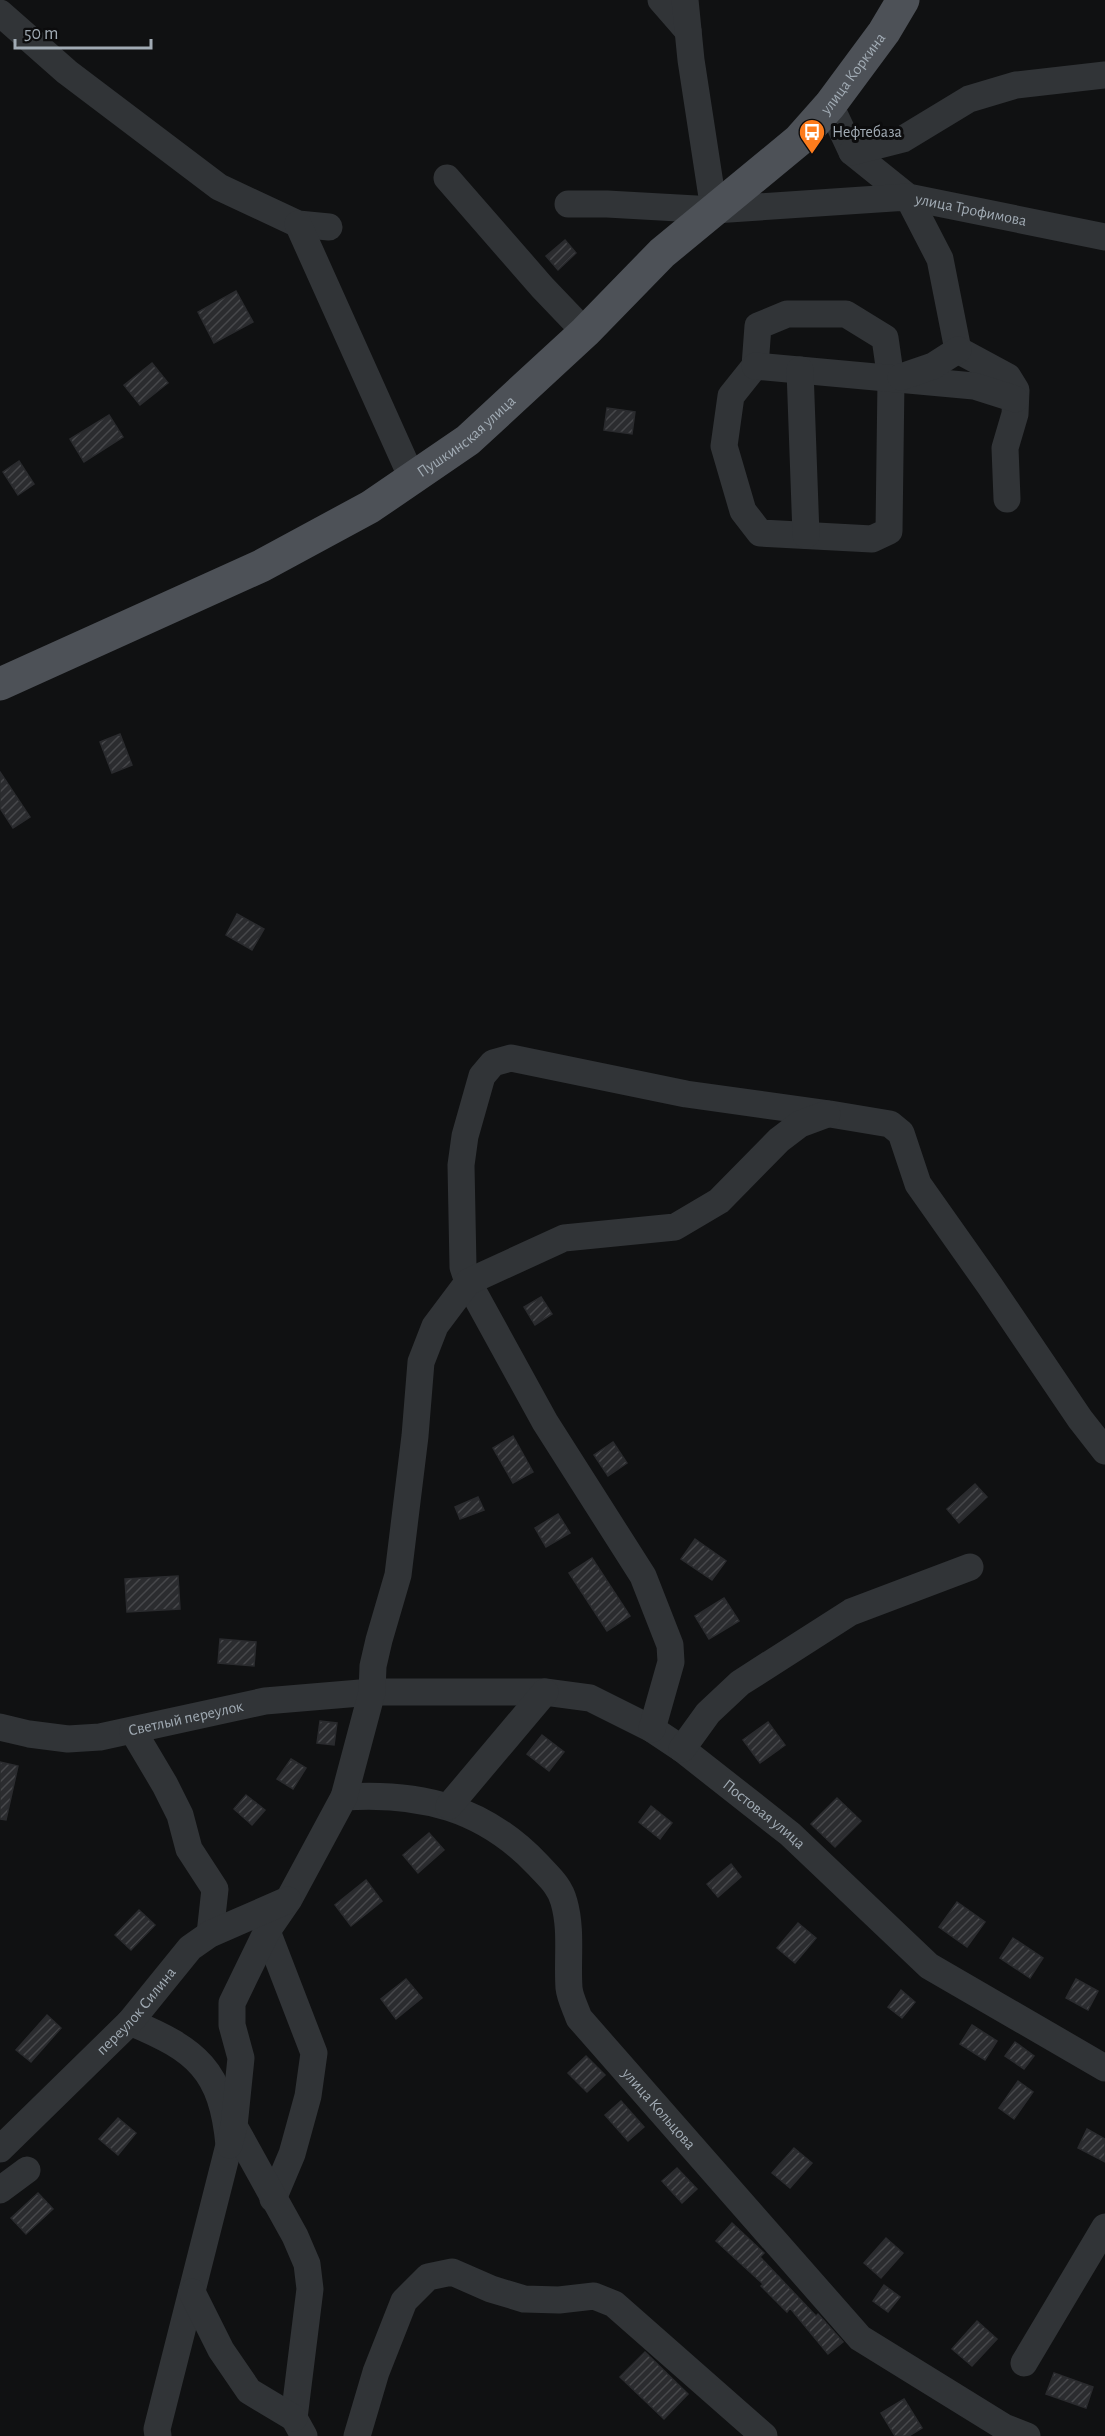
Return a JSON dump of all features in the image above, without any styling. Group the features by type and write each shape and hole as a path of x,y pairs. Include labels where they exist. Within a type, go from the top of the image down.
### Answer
{"main road":[{"name":"улица Коркина","path":"714,210 799,140 830,105 884,32 903,0"},
{"name":"Пушкинская улица","path":"0,684 261,566 370,507 468,440 585,332 662,253 714,210"}],"street":[{"path":"661,0 688,31"},
{"path":"685,0 714,210"},
{"path":"0,13 67,72 219,187 298,224 329,227"},
{"path":"830,105 852,152 903,139 969,99 1016,85 1105,75"},
{"name":"улица Трофимова","path":"852,152 908,197 1105,237"},
{"path":"447,178 585,332"},
{"path":"568,204 714,210 908,197 940,259 958,350"},
{"path":"298,224 412,478"},
{"path":"787,314 846,314 885,338 891,380 889,531 872,539 760,533 743,511 724,446 731,396 755,366 758,326 787,314"},
{"path":"891,380 933,366 958,350"},
{"path":"958,350 1008,377 1016,390 1015,414 1005,448 1007,499"},
{"path":"755,366 974,386 1015,399"},
{"path":"800,370 806,535"},
{"path":"652,1729 671,1662 670,1645 643,1576 545,1422 468,1282 463,1267 461,1165 465,1136 482,1076 493,1063 512,1058 686,1094 830,1113 891,1124 901,1133 918,1184 1105,1452"},
{"path":"158,2436 157,2429 232,2135 241,2058 232,2025 232,2003 267,1931 289,1899 344,1797 372,1692 373,1666 379,1640 398,1575 415,1436 421,1362 435,1326 468,1282 564,1238 675,1227 719,1201 779,1140 800,1124 830,1113"},
{"path":"682,1749 708,1713 740,1683 851,1611 970,1567"},
{"name":"Постовая улица","path":"372,1692 545,1692 590,1698 652,1729 682,1749 790,1834 929,1966 1105,2068"},
{"name":"Светлый переулок","path":"0,1727 28,1734 68,1739 100,1737 265,1701 372,1692"},
{"path":"449,1806 545,1692"},
{"path":"133,1731 175,1805 189,1850 215,1889 210,1934"},
{"name":"улица Кольцова","path":"344,1797 378,1795 418,1799 449,1806 483,1820 526,1852 559,1888 569,1925 569,1990 579,2018 860,2338 1010,2433"},
{"name":"переулок Силина","path":"0,2149 130,2022 190,1948 210,1934 289,1899"},
{"path":"267,1931 314,2053 305,2108 292,2154 273,2199"},
{"path":"130,2022 165,2037 187,2050 206,2068 232,2135 295,2236 307,2264 310,2289 299,2427"},
{"path":"0,2190 27,2170"},
{"path":"1024,2363 1105,2227"},
{"path":"357,2436 376,2372 404,2301 428,2277 452,2272 491,2289 524,2299 559,2300 594,2296 614,2304 764,2436"},
{"path":"192,2292 221,2350 249,2391 299,2427"}],"building":[{"path":"565,240 576,253 558,270 546,256"},
{"path":"236,291 253,322 214,343 198,312"},
{"path":"152,363 168,383 140,405 124,385"},
{"path":"607,408 635,412 632,434 604,430"},
{"path":"109,415 123,437 84,462 70,439"},
{"path":"19,461 34,484 18,495 3,472"},
{"path":"120,734 132,765 112,773 100,742"},
{"path":"0,772 30,817 13,828 0,808"},
{"path":"237,914 264,929 252,950 226,935"},
{"path":"541,1297 552,1314 535,1325 524,1307"},
{"path":"513,1436 533,1472 513,1483 493,1448"},
{"path":"613,1442 627,1463 608,1476 594,1455"},
{"path":"975,1484 987,1497 959,1523 947,1509"},
{"path":"478,1497 484,1510 460,1519 455,1507"},
{"path":"558,1514 570,1533 546,1547 535,1528"},
{"path":"695,1539 726,1561 712,1580 681,1559"},
{"path":"592,1558 630,1616 607,1631 569,1573"},
{"path":"178,1576 180,1609 127,1612 125,1579"},
{"path":"724,1598 739,1621 709,1639 695,1616"},
{"path":"220,1639 256,1642 254,1666 218,1663"},
{"path":"320,1721 337,1723 334,1745 317,1743"},
{"path":"768,1722 785,1745 760,1763 743,1740"},
{"path":"542,1735 564,1752 549,1771 527,1754"},
{"path":"291,1759 306,1768 293,1789 277,1779"},
{"path":"0,1762 18,1766 6,1820 0,1819"},
{"path":"246,1795 265,1810 252,1825 234,1809"},
{"path":"837,1798 861,1821 835,1847 811,1824"},
{"path":"651,1806 672,1823 660,1839 639,1822"},
{"path":"429,1833 444,1850 418,1873 403,1855"},
{"path":"731,1864 741,1877 718,1897 707,1884"},
{"path":"366,1880 382,1901 351,1926 335,1905"},
{"path":"957,1902 985,1922 967,1947 939,1927"},
{"path":"139,1910 155,1925 131,1950 115,1935"},
{"path":"798,1923 816,1938 795,1963 777,1948"},
{"path":"1013,1938 1043,1958 1030,1978 1000,1958"},
{"path":"406,1979 422,1998 396,2019 381,1999"},
{"path":"1076,1979 1098,1991 1088,2010 1066,1998"},
{"path":"901,1990 915,2002 902,2018 888,2007"},
{"path":"47,2015 61,2028 31,2062 16,2050"},
{"path":"972,2025 997,2041 985,2060 960,2044"},
{"path":"1015,2042 1034,2056 1024,2069 1005,2056"},
{"path":"586,2056 605,2075 587,2092 568,2073"},
{"path":"1018,2081 1033,2092 1014,2119 999,2108"},
{"path":"621,2101 644,2127 628,2141 605,2115"},
{"path":"118,2118 136,2133 118,2155 99,2139"},
{"path":"1087,2129 1105,2139 1105,2162 1078,2148"},
{"path":"794,2148 812,2163 790,2188 772,2173"},
{"path":"677,2168 697,2189 682,2203 662,2181"},
{"path":"38,2193 53,2209 26,2234 11,2218"},
{"path":"732,2223 764,2253 760,2257 843,2342 828,2354 790,2308 787,2312 761,2286 763,2284 716,2241"},
{"path":"886,2238 903,2253 881,2278 864,2263"},
{"path":"884,2285 900,2297 888,2312 873,2301"},
{"path":"977,2321 997,2339 972,2366 952,2349"},
{"path":"645,2352 688,2394 664,2419 620,2377"},
{"path":"1054,2373 1093,2387 1086,2408 1046,2394"},
{"path":"904,2399 922,2428 909,2436 895,2436 881,2413"}],"place":[{"name":"Нефтебаза","path":"812,155"}]}
